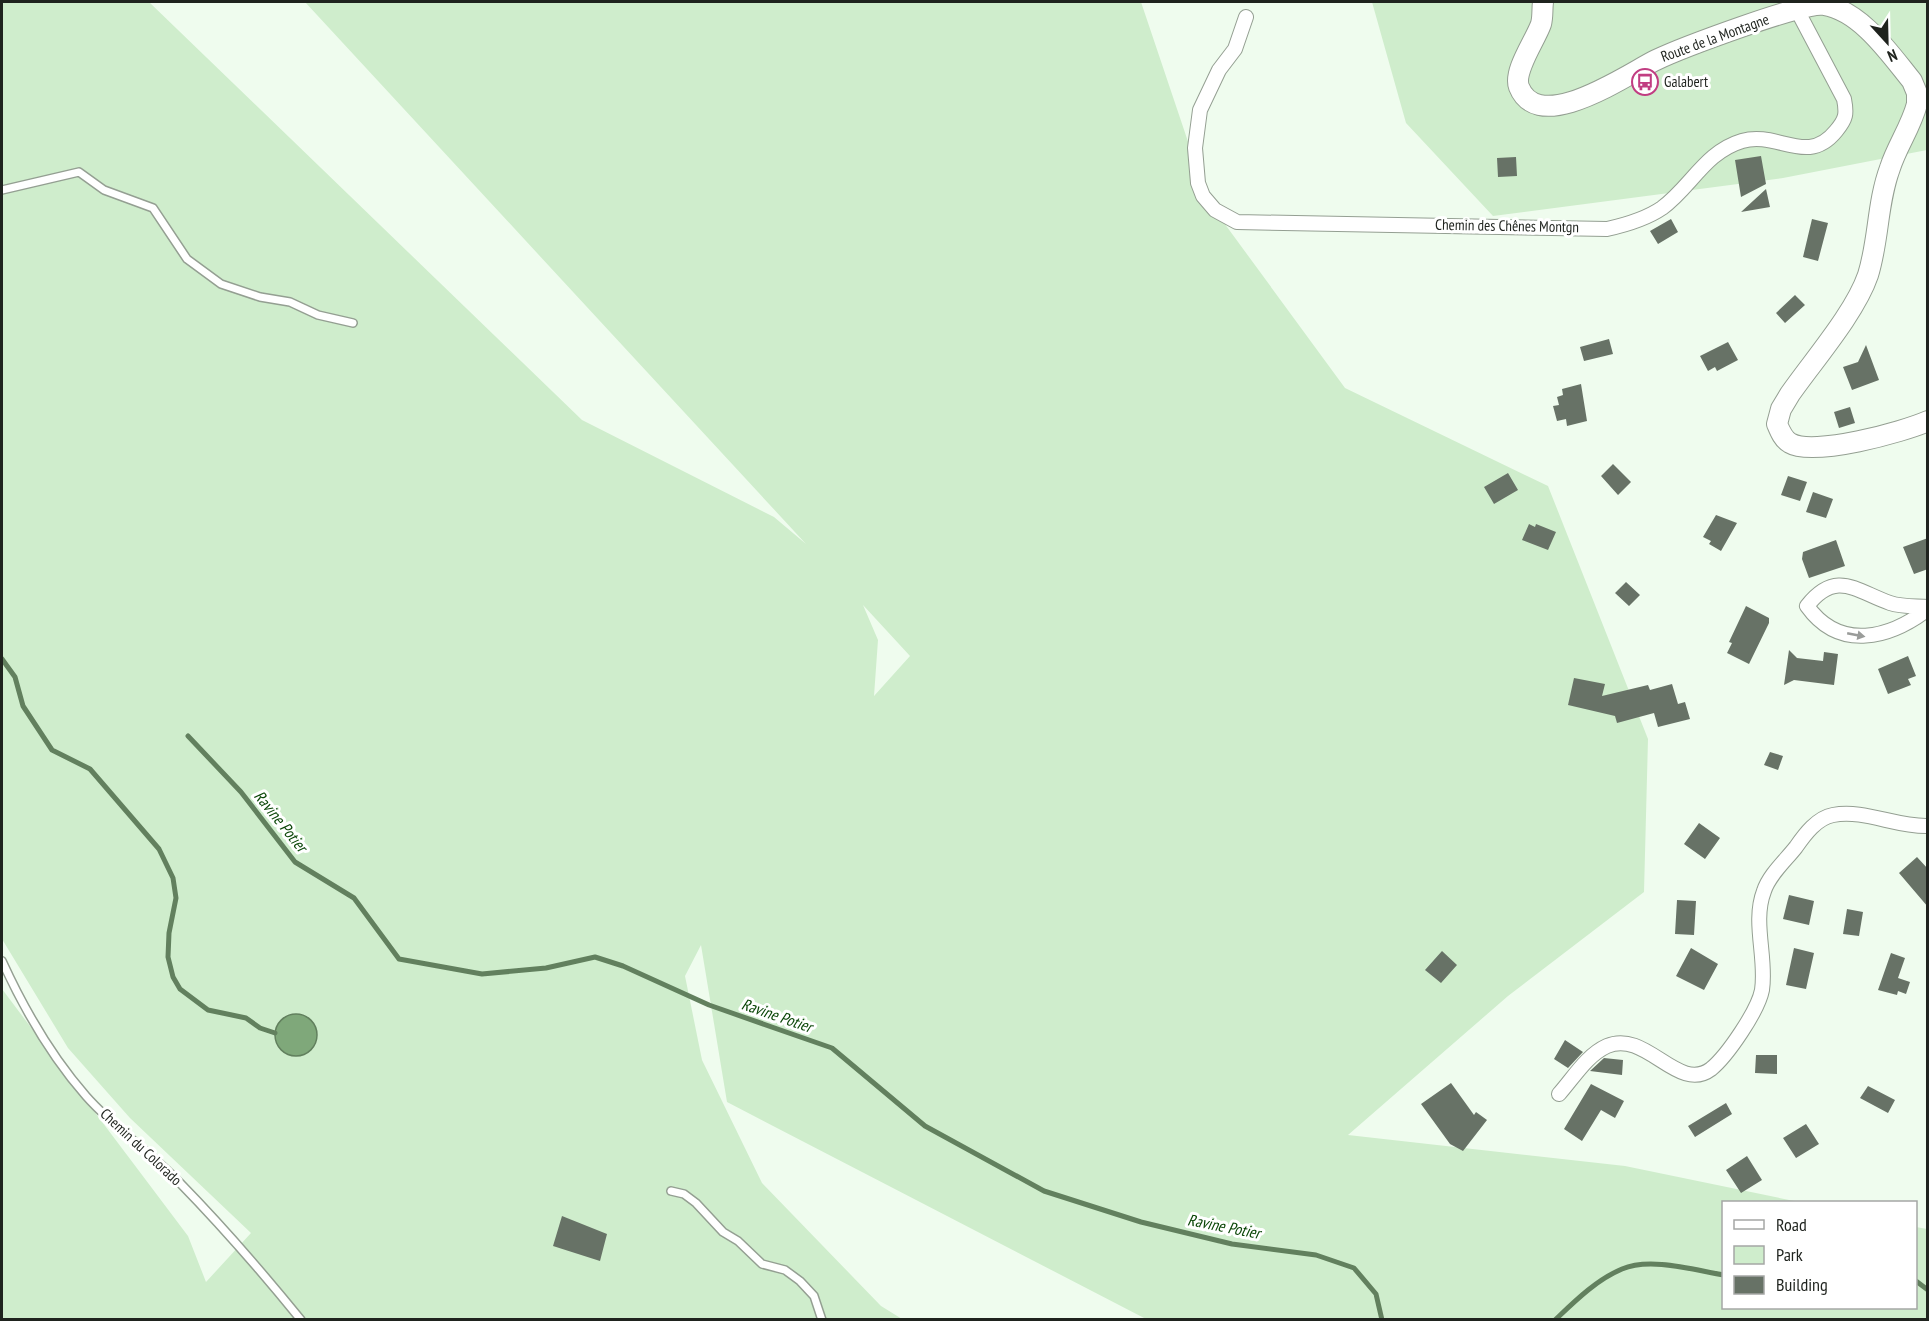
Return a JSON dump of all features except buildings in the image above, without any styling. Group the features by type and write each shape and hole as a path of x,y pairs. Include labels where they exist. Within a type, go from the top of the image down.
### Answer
{"main road":[{"name":"Route de la Montagne","path":"1543,2 1541,22 1518,72 1519,87 1530,100 1546,107 1601,92 1657,59 1796,8 1823,4 1844,11 1859,21 1912,81 1917,93 1917,104 1890,167 1879,205 1875,250 1867,277 1856,299 1790,394 1781,409 1777,424 1781,435 1791,444 1807,447 1844,445 1928,421"}],"street":[{"name":"Chemin des Chênes Montgn","path":"1246,17 1235,49 1219,70 1200,110 1196,148 1198,183 1203,196 1215,210 1237,222 1607,229 1644,218 1663,208 1708,160 1732,144 1745,140 1766,139 1805,148 1817,147 1829,140 1845,121 1847,112 1844,99 1796,8"},
{"path":"1847,585 1890,603 1928,608 1910,623 1869,637 1852,635 1830,626 1814,615 1807,606 1819,591 1847,585"},
{"path":"1560,1094 1591,1057 1619,1042 1634,1044 1684,1073 1697,1075 1711,1069 1750,1020 1762,990 1760,921 1764,889 1803,837 1819,821 1833,815 1856,815 1928,826"}],"lane":[{"path":"2,190 70,172 87,175 104,190 153,208 187,259 221,284 260,297 290,302 318,315 353,323"},
{"name":"Chemin du Colorado","path":"2,961 19,998 48,1048 87,1097 178,1180 246,1252 301,1320"},
{"path":"671,1191 684,1194 696,1203 723,1232 738,1241 762,1264 785,1270 800,1281 814,1296 822,1320"}],"green space":[{"path":"2,2 149,2 582,420 774,517 806,544 305,2 1141,2 1208,201 1345,388 1548,486 1648,739 1644,892 1508,996 1348,1135 1625,1166 1794,1201 1722,1201 1722,1309 1917,1309 1917,1227 1927,1229 1927,1319 1146,1319 727,1102 701,945 685,976 702,1060 762,1183 881,1306 902,1319 2,1319 2,989 188,1236 206,1282 251,1233 130,1118 68,1048 2,939","holes":["863,605 910,656 874,696 878,640"]},
{"path":"1372,2 1927,2 1927,150 1783,178 1493,216 1406,123"}],"shaded area":[{"path":"296,1014 304,1015 311,1020 316,1027 316,1043 311,1050 304,1055 296,1056 288,1055 281,1050 276,1043 275,1035 276,1027 281,1020 288,1015"}],"waterway":[{"path":"2,659 15,677 23,706 52,750 90,769 159,849 173,878 176,898 169,933 168,957 173,977 180,989 208,1010 246,1018 260,1028 275,1033"},
{"name":"Ravine Potier","path":"188,736 241,792 295,862 354,898 399,959 482,974 546,968 595,957 623,966 709,1005 832,1048 925,1126 1044,1191 1141,1222 1232,1244 1316,1255 1354,1268 1376,1294 1382,1320"},
{"name":"Ravine Potier","path":"1555,1320 1595,1285 1612,1274 1633,1266 1659,1264 1722,1275"},
{"name":"Ravine Potier","path":"1917,1282 1928,1290"}],"place":[{"name":"Galabert","path":"1645,82"}]}
